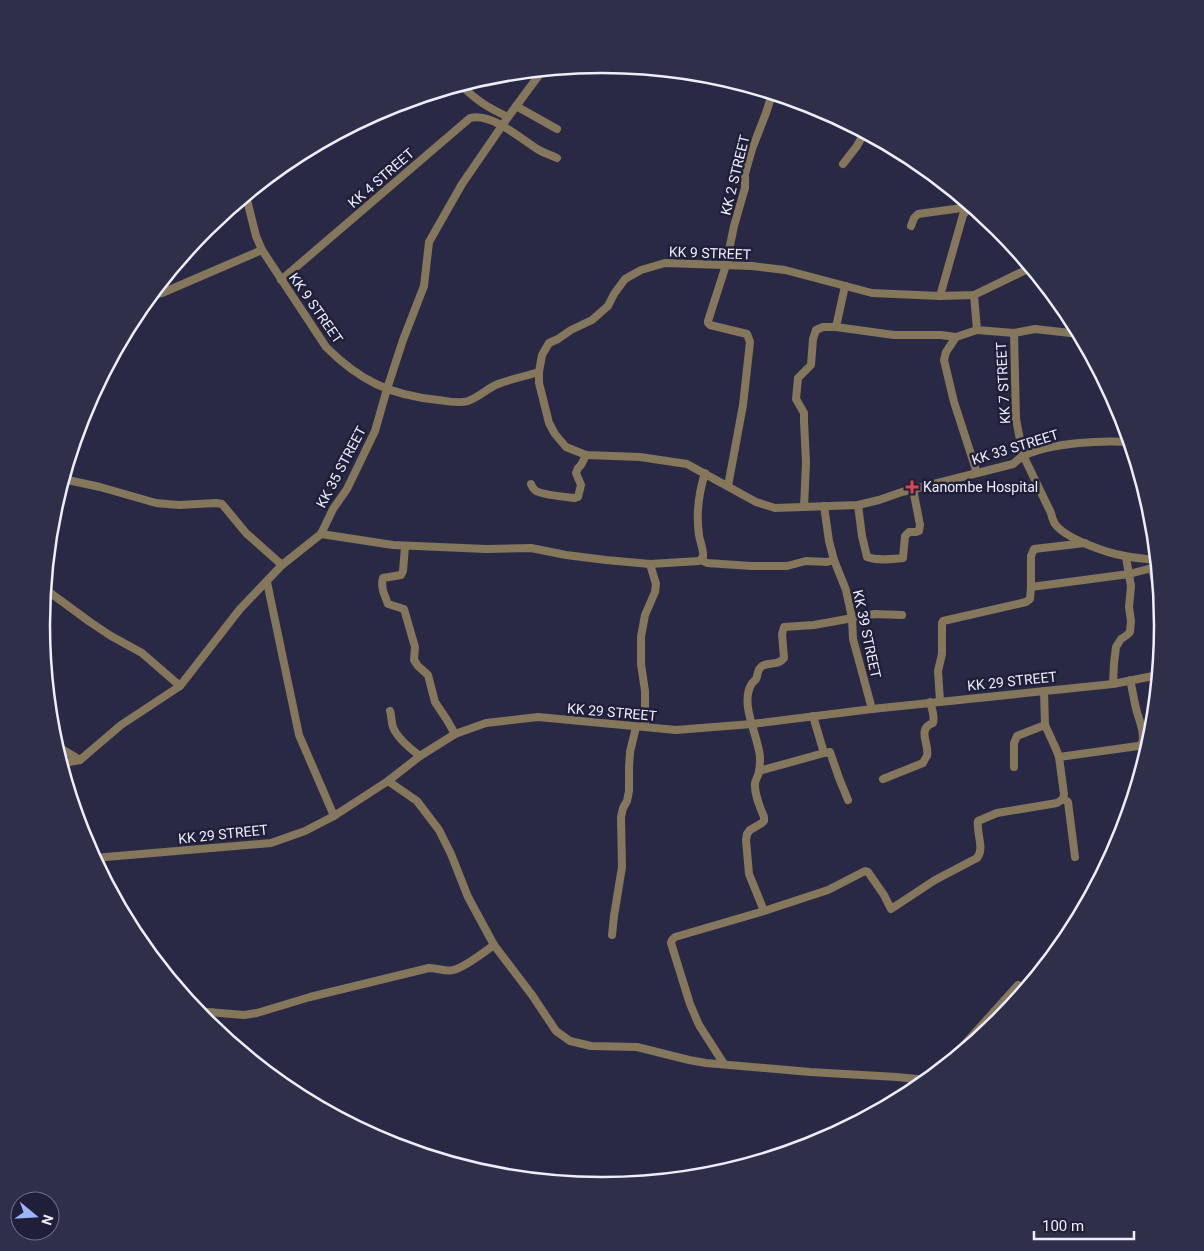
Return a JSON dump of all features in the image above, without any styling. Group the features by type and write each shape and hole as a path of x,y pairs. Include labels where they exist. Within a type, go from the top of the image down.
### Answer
{"street":[{"name":"KK 35 STREET","path":"68,762 80,760 121,725 180,686 240,609 282,565 321,534 333,509 347,489 375,431 386,389 424,286 429,242 462,184 537,77"},
{"path":"466,90 484,106 508,117"},
{"name":"KK 2 STREET","path":"728,486 743,404 750,342 747,334 708,323 708,321 726,265 734,226 745,188 745,174 752,149 770,100"},
{"path":"516,106 557,129"},
{"name":"KK 4 STREET","path":"281,280 470,118 478,116 503,125 541,151 557,158"},
{"path":"844,164 861,138"},
{"name":"KK 9 STREET","path":"248,202 256,236 262,250 326,347 343,364 386,389 421,398 454,402 467,402 498,384 539,372 542,355 549,343 592,320 608,306 625,279 641,270 665,263 752,266 785,270 872,293 940,296 974,295 1024,271"},
{"path":"911,226 918,214 964,209"},
{"path":"940,296 963,215 967,211"},
{"path":"162,292 262,250"},
{"path":"836,327 845,286"},
{"path":"974,295 978,330"},
{"path":"804,507 806,462 804,413 796,399 798,378 811,365 813,339 816,330 823,327 836,327 894,335 941,335 956,338 978,330 1014,333 1035,329 1070,333"},
{"name":"KK 7 STREET","path":"1014,333 1016,419 1023,455 1052,513 1054,523 1066,534 1085,544 1114,554 1150,562"},
{"path":"956,338 946,352 944,360 954,402 977,472"},
{"name":"KK 33 STREET","path":"539,372 539,382 549,423 566,447 586,455 640,457 687,464 756,502 775,508 858,505 1013,464 1023,455 1048,448 1072,444 1122,441"},
{"path":"531,484 536,491 578,497 580,485 576,473 586,455"},
{"path":"701,560 703,554 699,534 699,490 705,473"},
{"path":"70,480 156,503 179,506 222,504 246,533 282,565"},
{"path":"858,505 867,557 872,559 903,558 904,536 909,532 919,531 920,524 913,489"},
{"name":"KK 39 STREET","path":"824,506 829,541 834,560 846,590 852,618 853,639 872,709"},
{"path":"321,534 405,546 486,549 531,548 566,555 650,564 701,560 707,563 778,566 798,564 806,561 827,562 834,560"},
{"path":"940,701 938,671 942,654 942,621 1026,602 1030,599 1032,587 1031,556 1034,549 1085,544"},
{"path":"405,546 403,571 401,574 383,578 384,594 388,604 404,608 415,647 414,660 428,675 435,702 455,734"},
{"path":"1112,684 1116,647 1121,639 1130,632 1129,607 1131,586 1126,557"},
{"path":"645,727 645,691 641,664 641,637 645,616 655,592 656,584 650,564"},
{"path":"1032,587 1129,574 1150,565"},
{"path":"267,582 299,735 334,816"},
{"path":"51,593 111,636 142,653 180,686"},
{"path":"764,911 749,874 746,840 750,830 764,820 755,781 760,771 760,758 748,696 752,683 755,681 760,668 782,661 784,658 782,634 784,627 814,626 875,614 902,615"},
{"path":"1145,677 1152,673"},
{"name":"KK 29 STREET","path":"101,857 270,843 305,831 334,816 455,734 486,723 538,717 676,730 752,724 930,702 1112,684 1151,676"},
{"path":"1130,680 1142,724 1143,735"},
{"path":"724,1064 699,1026 690,1004 671,943 672,940 675,937 828,890 866,871 884,895 891,910 935,880 977,858 981,848 978,821 997,813 1057,803 1063,799 1059,757 1045,725 1044,691"},
{"path":"883,779 923,763 927,755 925,730 934,720 930,702"},
{"path":"390,711 392,726 395,731 420,756"},
{"path":"814,716 824,753"},
{"path":"1014,767 1014,743 1017,736 1045,725"},
{"path":"612,935 622,867 620,817 622,808 627,802 629,791 630,752 636,727"},
{"path":"1059,757 1140,745"},
{"path":"65,751 80,760"},
{"path":"760,771 830,752 848,800"},
{"path":"388,781 417,800 439,830 468,896 494,945 532,995 556,1031 570,1041 591,1046 636,1047 688,1060 724,1064 916,1079"},
{"path":"1063,799 1068,802 1075,857"},
{"path":"208,1012 244,1015 257,1013 310,997 429,968 439,968 447,971 454,970 494,945"},
{"path":"978,1030 1018,985"}],"place":[{"name":"Kanombe Hospital","path":"912,487"}]}
